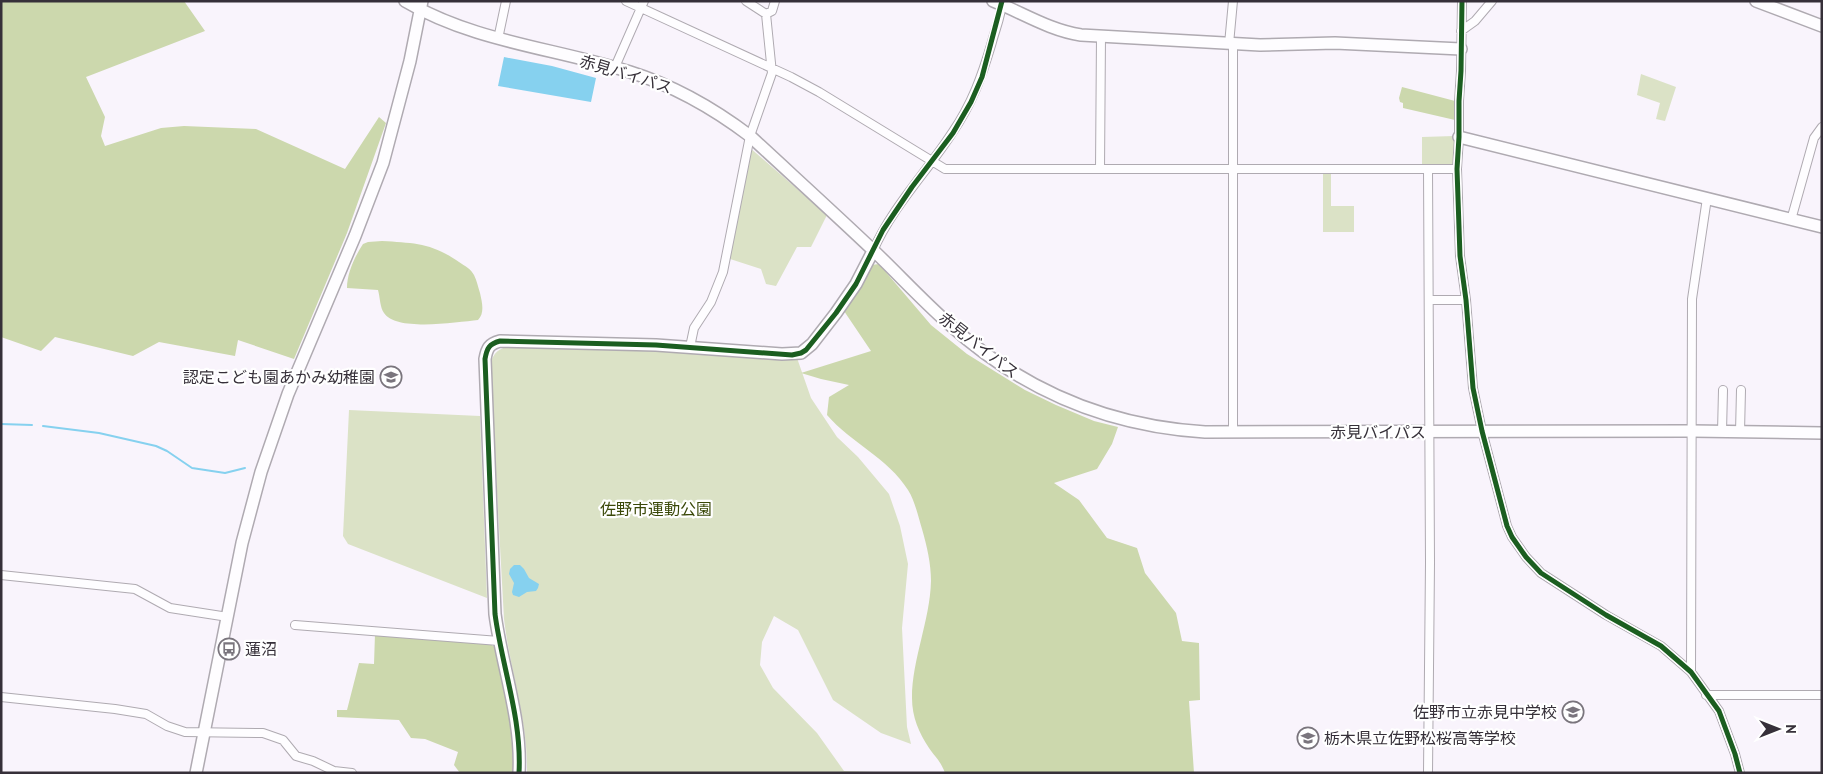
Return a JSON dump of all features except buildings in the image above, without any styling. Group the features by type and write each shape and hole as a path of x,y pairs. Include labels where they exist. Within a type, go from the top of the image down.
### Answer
{"street":[{"name":"赤見バイパス","path":"405,1 421,6 464,28 498,39 614,67 648,78 680,91 711,108 750,136 874,251 949,324 971,342 1008,370 1054,395 1098,413 1142,424 1185,431 1692,431 1822,433"},
{"path":"498,39 506,1"},
{"path":"626,1 642,5 819,92 946,169 1457,169"},
{"path":"746,1 766,14"},
{"path":"766,14 772,11 775,1"},
{"path":"1233,1 1231,44 1233,432"},
{"path":"1462,1 1457,169 1460,256 1466,300 1473,388 1482,431 1507,526 1512,537 1531,564 1552,581 1661,646 1691,672 1706,696 1719,711 1740,773"},
{"path":"1461,30 1475,22 1492,1"},
{"path":"1756,1 1822,26"},
{"path":"519,773 516,723 495,614 484,359 487,348 492,343 690,347 801,354 812,344 836,314 856,284 883,230 953,133 971,102 982,77 999,2 1045,25 1066,32 1100,36 1231,44 1335,43 1461,49"},
{"path":"614,67 642,5"},
{"path":"196,773 242,543 268,449 298,368 355,236 383,163 405,84 421,6"},
{"path":"690,347 694,328 711,302 723,272 750,136 772,74 766,14"},
{"path":"1100,36 1100,169"},
{"path":"1791,220 1814,138 1822,127"},
{"path":"1459,137 1822,227"},
{"path":"1428,169 1430,563 1428,773"},
{"path":"1691,672 1692,299 1707,198"},
{"path":"1428,300 1466,300"},
{"path":"1722,432 1723,390"},
{"path":"1740,432 1741,390"},
{"path":"1,575 135,589 170,608 228,616"},
{"path":"295,624 499,642"},
{"path":"1706,696 1822,695"},
{"path":"1,697 146,714 161,724 185,732 263,733 283,740 296,756 334,770 352,773"}],"green space":[{"path":"1,1 184,1 205,31 86,77 105,117 101,136 105,146 161,128 184,126 256,129 345,169 379,117 386,123 347,233 294,359 238,340 235,356 159,342 133,356 55,337 41,351 1,337"},
{"path":"1641,74 1676,87 1665,121 1656,119 1660,103 1637,95"},
{"path":"1402,87 1455,101 1455,120 1403,108 1403,103 1400,102 1399,98"},
{"path":"1454,136 1455,164 1422,165 1422,137"},
{"path":"749,147 827,215 811,247 797,247 776,286 766,284 761,269 727,258"},
{"path":"1323,172 1331,172 1331,206 1354,206 1354,232 1323,232"},
{"path":"382,241 422,245 440,251 470,269 476,280 482,300 482,311 478,320 443,324 401,322 391,319 384,313 378,290 347,288 348,276 352,265 363,244"},
{"path":"879,264 931,325 967,354 1025,390 1056,405 1094,421 1118,427 1112,444 1097,469 1054,483 1079,500 1107,538 1137,548 1145,573 1176,613 1182,641 1199,643 1200,700 1189,701 1194,773 945,773 940,762 925,742 915,718 912,698 915,669 928,611 931,575 924,535 914,504 908,490 900,479 827,415 829,397 849,385 801,373 871,351 844,311 871,265"},
{"name":"佐野市運動公園","path":"511,346 653,350 797,358 811,398 837,437 858,457 889,494 900,526 908,564 902,628 907,727 911,744 881,733 833,700 798,630 774,616 762,642 760,665 773,688 817,733 844,771 907,773 527,773 525,734 504,619 490,364 493,356 498,351"},
{"path":"349,410 480,416 487,598 348,544 343,536"},
{"path":"375,634 490,644 495,647 510,725 513,773 460,773 454,765 458,752 425,739 411,738 399,720 337,717 337,710 347,710 359,663 374,664"}],"water":[{"path":"504,57 552,66 596,78 591,102 498,86"},
{"path":"514,565 520,565 529,578 539,584 536,591 527,592 519,597 513,595 514,583 509,574 510,569"}],"waterway":[{"path":"1,424 32,425"},
{"path":"43,426 99,433 156,446 192,468 225,473 245,468"}],"cycle path":[{"path":"519,773 518,733 515,713 495,614 485,359 489,347 500,341 656,345 792,355 806,350 836,313 856,284 883,230 912,187 953,133 971,102 982,77 1002,1"},
{"path":"1462,1 1457,169 1460,256 1466,300 1473,388 1482,431 1507,526 1526,557 1541,573 1606,615 1661,646 1691,672 1719,711 1740,773"}],"place":[{"name":"認定こども園あかみ幼稚園","path":"391,377"},
{"name":"蓮沼","path":"229,649"},
{"name":"佐野市立赤見中学校","path":"1573,712"},
{"name":"栃木県立佐野松桜高等学校","path":"1308,738"}]}
